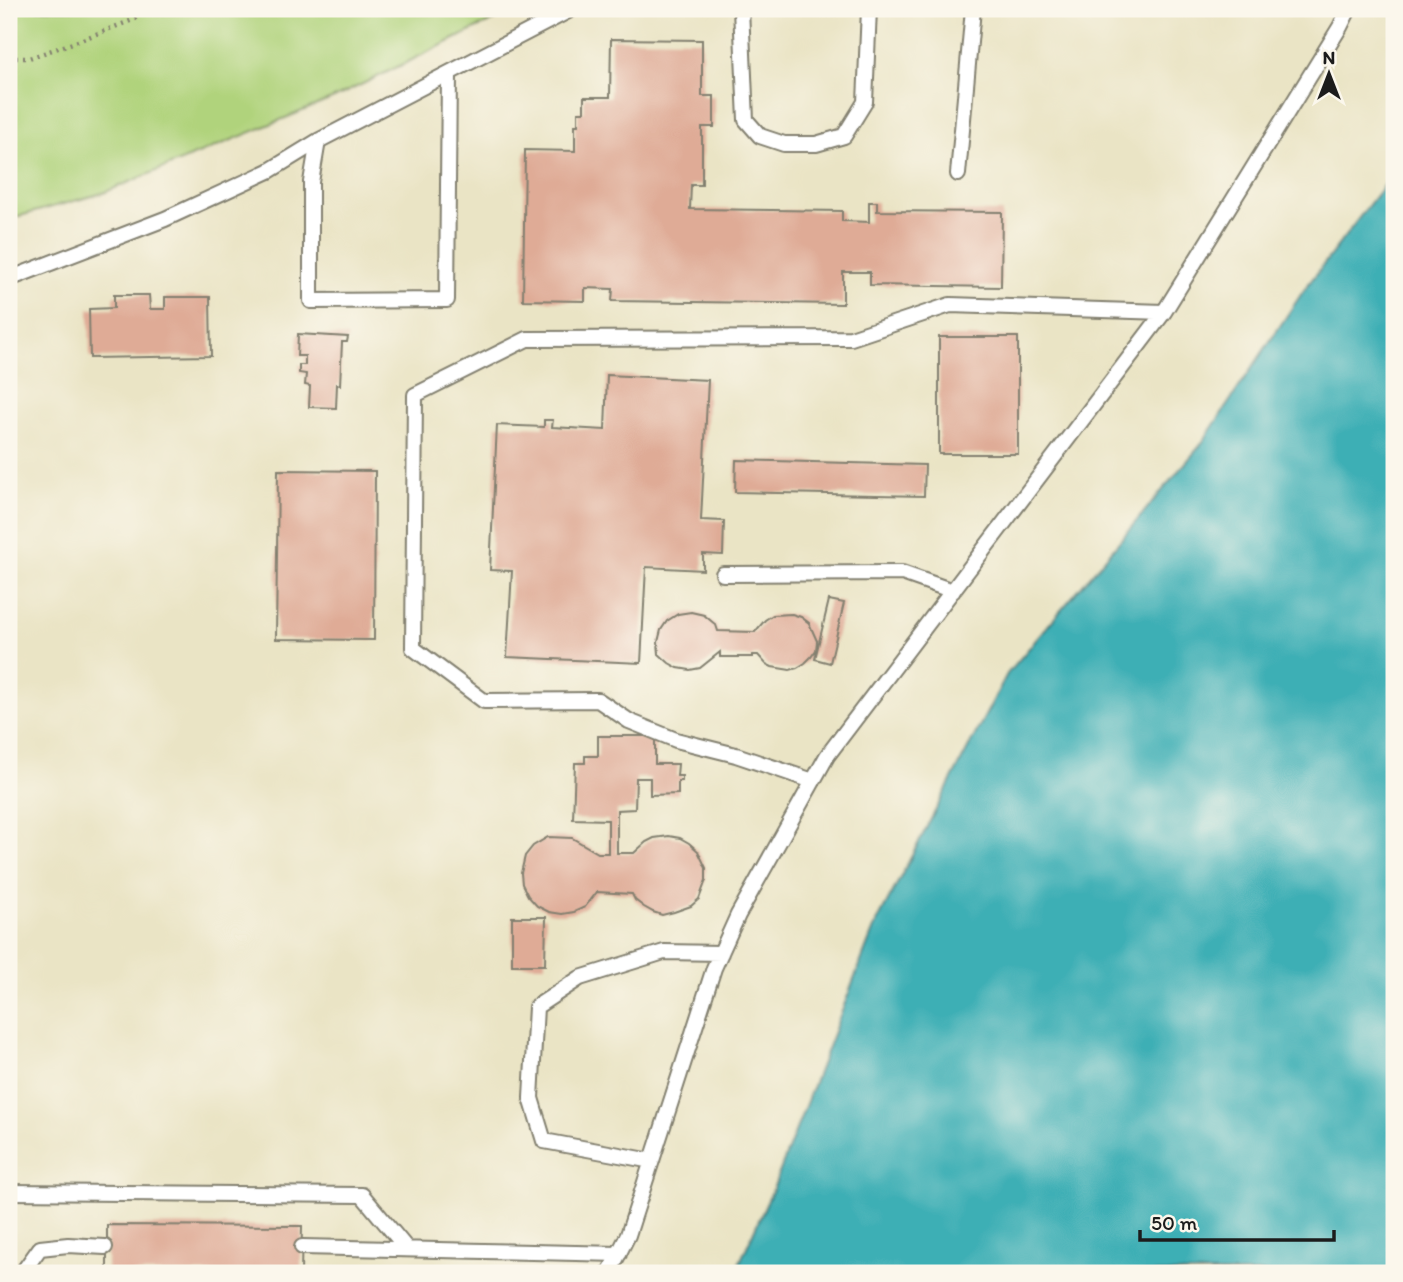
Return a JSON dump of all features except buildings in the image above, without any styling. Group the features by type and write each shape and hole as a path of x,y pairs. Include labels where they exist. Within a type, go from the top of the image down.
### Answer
{"lane":[{"path":"9,279 165,219 269,171 318,141 572,9"},
{"path":"741,9 746,120 760,136 784,145 816,145 844,136 865,102 869,9"},
{"path":"958,174 973,9"},
{"path":"609,1273 628,1235 714,968 738,915 827,756 1164,313 1349,9"},
{"path":"318,141 312,182 312,301 447,300 449,73"},
{"path":"813,781 736,755 676,740 629,721 598,700 484,701 414,648 415,395 527,339 851,338 950,305 1164,313"},
{"path":"723,574 902,573 953,591"},
{"path":"652,1161 544,1141 531,1098 536,1007 580,978 664,953 721,953"},
{"path":"9,1192 362,1195 407,1249"},
{"path":"22,1273 40,1248 68,1245 105,1247"},
{"path":"302,1247 619,1254"}],"path":[{"path":"9,58 29,58 71,44 133,20 149,9"}],"green space":[{"path":"9,9 516,9 334,98 103,193 9,219"}],"water":[{"path":"1394,172 1394,1273 735,1273 773,1189 874,928 1007,674 1200,446 1304,290"}]}
